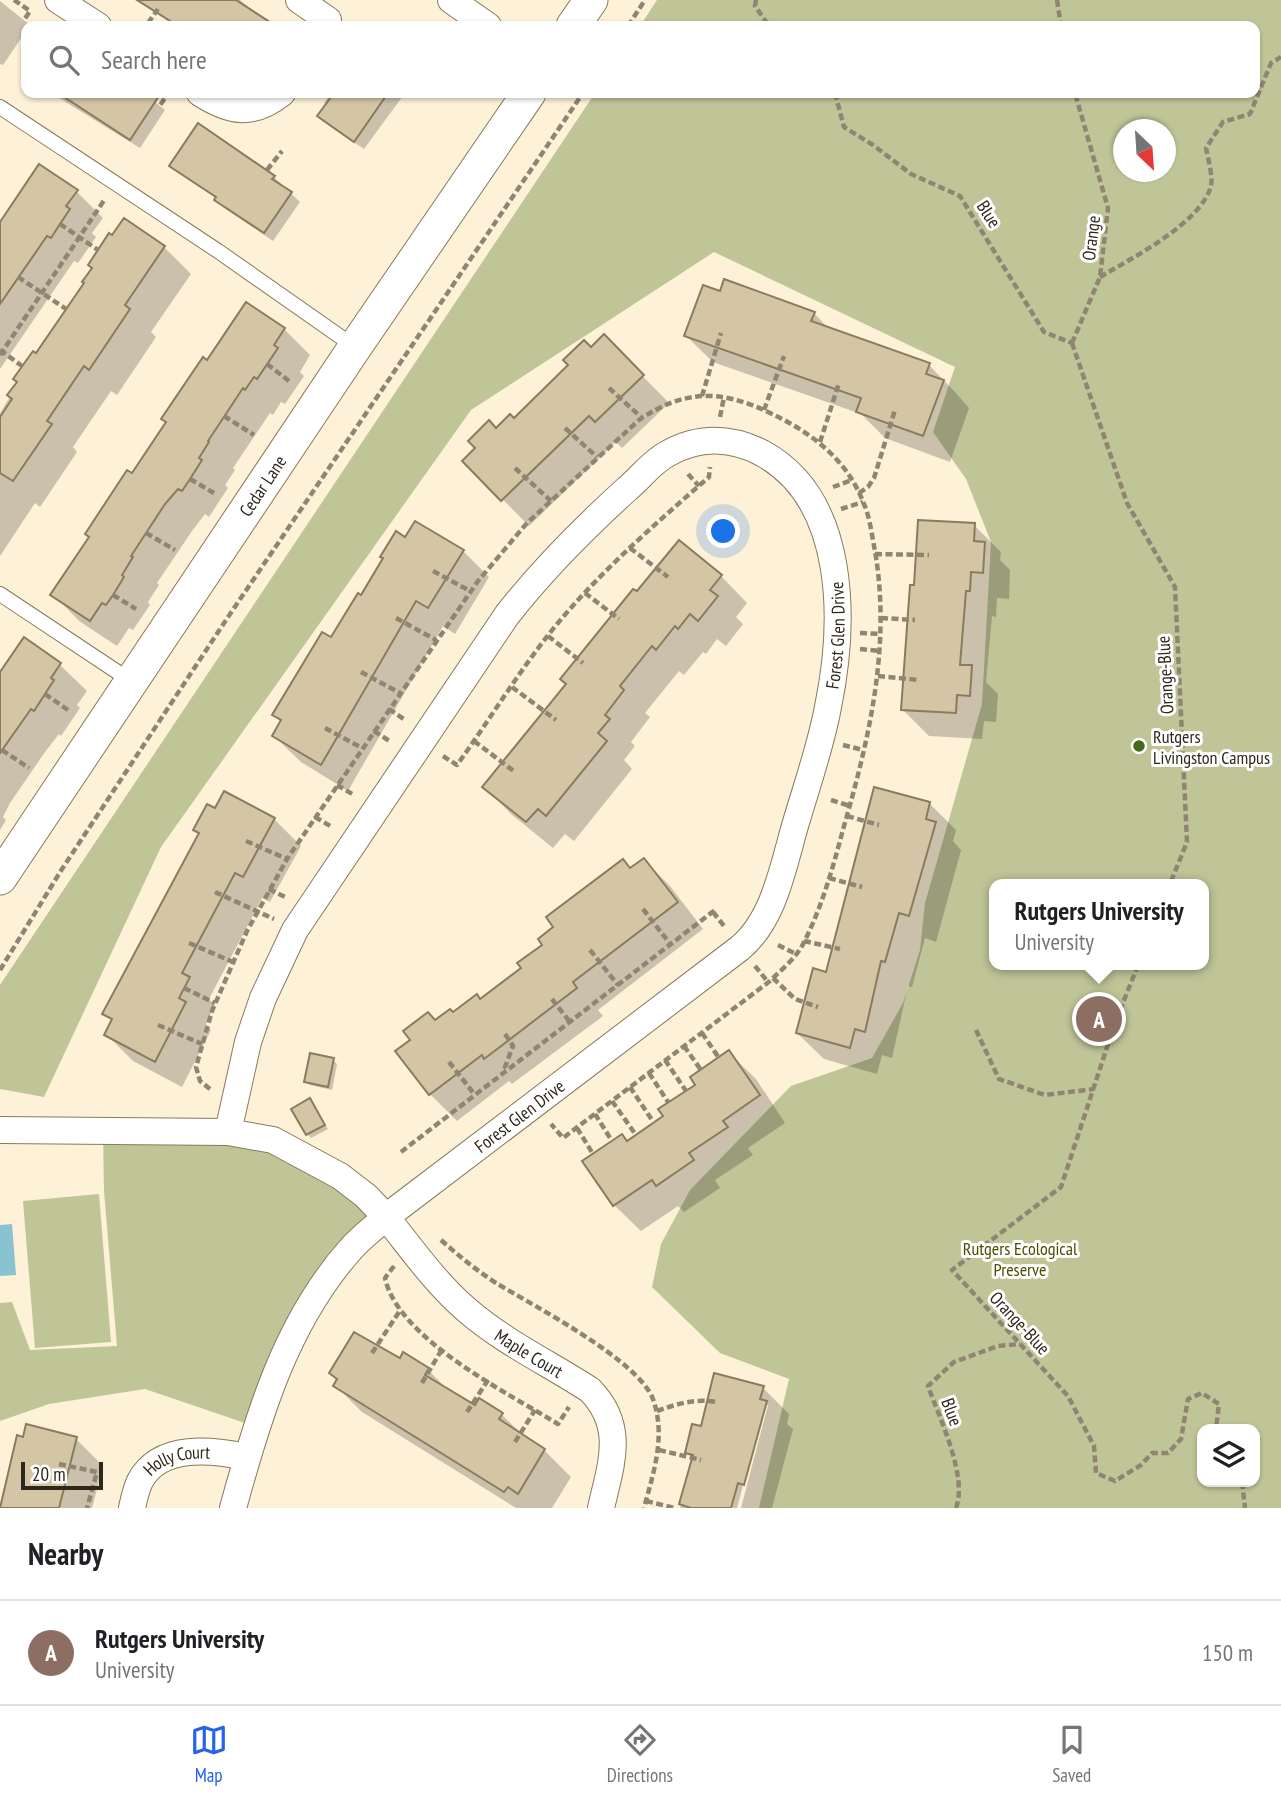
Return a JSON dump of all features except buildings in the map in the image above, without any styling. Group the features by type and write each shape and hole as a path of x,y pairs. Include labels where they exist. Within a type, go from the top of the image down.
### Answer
{"street":[{"path":"58,0 90,21"},
{"path":"299,0 332,15"},
{"path":"451,0 481,21"},
{"path":"576,21 591,0"},
{"path":"208,98 220,106 235,110 261,106 274,98"},
{"name":"Cedar Lane","path":"0,878 525,98"},
{"name":"Forest Glen Drive","path":"228,1132 248,1042 259,1009 300,921 527,589 598,515 664,455 705,440 725,440 750,447 771,458 792,474 808,494 829,541 835,571 837,632 828,707 776,889 763,920 740,948 386,1217 351,1248 328,1276 301,1317 281,1361 247,1457 233,1508"},
{"path":"0,1129 228,1132 273,1140 340,1176 366,1196 386,1217"},
{"name":"Maple Court","path":"386,1217 446,1290 467,1310 489,1328 583,1385 604,1404 610,1421 613,1456 601,1508"},
{"name":"Holly Court","path":"132,1508 140,1480 154,1465 172,1455 215,1450 247,1457"}],"lane":[{"path":"0,107 218,251 355,347"},
{"path":"0,594 131,681"}],"path":[{"path":"14,0 30,11 24,20"},
{"path":"631,21 645,0"},
{"path":"756,0 755,6 766,21"},
{"path":"1057,0 1060,21"},
{"path":"149,21 158,9"},
{"path":"1260,90 1271,63 1281,57"},
{"path":"160,106 165,98"},
{"path":"0,970 62,869 226,620 580,98"},
{"name":"Blue","path":"836,98 844,127 911,174 960,196 1044,332 1072,343"},
{"name":"Orange","path":"1072,343 1100,277 1108,208 1076,98"},
{"path":"1100,277 1147,250 1193,216 1211,185 1206,148 1223,122 1250,114 1257,98"},
{"path":"267,170 282,151"},
{"path":"22,366 1,352 105,199"},
{"path":"60,224 98,250"},
{"path":"18,277 66,309"},
{"path":"702,396 721,333"},
{"name":"Orange-Blue","path":"1072,343 1127,503 1175,587 1187,842 1172,879"},
{"path":"764,410 784,356"},
{"path":"267,365 289,381"},
{"path":"820,442 839,383"},
{"path":"610,387 642,418"},
{"path":"214,1092 200,1081 195,1067 215,1003 257,910 287,859 471,591 496,558 551,500 642,418 670,401 702,396 721,397 764,410 820,442 837,458 859,493 875,554 882,604 878,676 872,718 830,878 804,941 787,965 569,1134"},
{"path":"859,493 868,487 874,478 895,410"},
{"path":"224,416 254,435"},
{"path":"565,428 597,457"},
{"path":"515,468 551,500"},
{"path":"457,765 548,636 585,593 630,548 709,477"},
{"path":"190,479 214,494"},
{"path":"146,533 175,550"},
{"path":"630,548 668,577"},
{"path":"875,554 929,555"},
{"path":"433,571 471,591"},
{"path":"585,593 619,619"},
{"path":"113,594 136,609"},
{"path":"396,618 436,640"},
{"path":"881,618 915,620"},
{"path":"548,636 583,663"},
{"path":"361,672 400,693"},
{"path":"878,676 918,680"},
{"path":"512,687 556,720"},
{"path":"45,694 68,710"},
{"path":"325,728 362,748"},
{"path":"474,741 515,772"},
{"path":"2,750 29,768"},
{"path":"847,817 879,825"},
{"path":"246,841 287,859"},
{"path":"830,878 862,887"},
{"path":"215,892 257,910"},
{"path":"643,909 671,945"},
{"path":"401,1152 715,910"},
{"path":"804,941 840,950"},
{"path":"189,943 233,962"},
{"path":"590,950 618,985"},
{"name":"Orange-Blue","path":"1136,970 1115,1023 1061,1187 952,1270 1068,1396 1094,1446 1096,1472 1115,1481 1141,1465 1152,1453 1168,1453 1181,1438 1188,1399 1202,1393 1219,1405 1217,1424"},
{"path":"773,978 795,999 818,1007"},
{"path":"184,988 215,1003"},
{"path":"552,999 570,1022"},
{"path":"158,1025 202,1044"},
{"path":"976,1030 999,1079 1045,1095 1094,1089"},
{"path":"702,1032 719,1058"},
{"path":"505,1034 513,1046 505,1067 508,1070"},
{"path":"684,1046 701,1070"},
{"path":"665,1060 686,1091"},
{"path":"449,1062 475,1095"},
{"path":"649,1073 668,1102"},
{"path":"630,1087 654,1123"},
{"path":"612,1101 636,1135"},
{"path":"595,1114 612,1141"},
{"path":"577,1128 593,1154"},
{"path":"399,1262 385,1278 387,1291 415,1327 441,1351 558,1424 583,1385"},
{"path":"372,1353 401,1309"},
{"name":"Blue","path":"956,1508 960,1498 954,1460 928,1386 954,1362 998,1346 1020,1344"},
{"path":"422,1383 441,1351"},
{"path":"467,1412 488,1380"},
{"path":"656,1412 689,1402 717,1402"},
{"path":"515,1442 535,1410"},
{"path":"659,1450 701,1460"},
{"path":"59,1464 97,1472 87,1508"},
{"path":"1243,1487 1245,1508"},
{"path":"646,1501 675,1508"}],"green space":[{"name":"Rutgers Ecological Preserve","path":"657,0 1281,0 1281,1508 759,1508 789,1379 720,1353 652,1287 661,1244 690,1190 791,1086 872,1058 903,1003 920,950 925,903 982,704 991,542 966,479 933,432 955,367 714,252 471,410 161,847 44,1097 0,1089 0,985 592,98 1260,98 1260,21 643,21"},
{"path":"103,1131 273,1140 386,1217 351,1248 257,1427 145,1389 49,1404 0,1421 0,1303 12,1302 30,1350 117,1346 104,1191"},
{"path":"99,1194 111,1342 35,1348 23,1201"}],"water":[{"path":"12,1224 16,1275 0,1276 0,1225"}],"place":[{"name":"Rutgers Livingston Campus","path":"1139,746"},
{"name":"Rutgers University","path":"1099,1019"}]}
